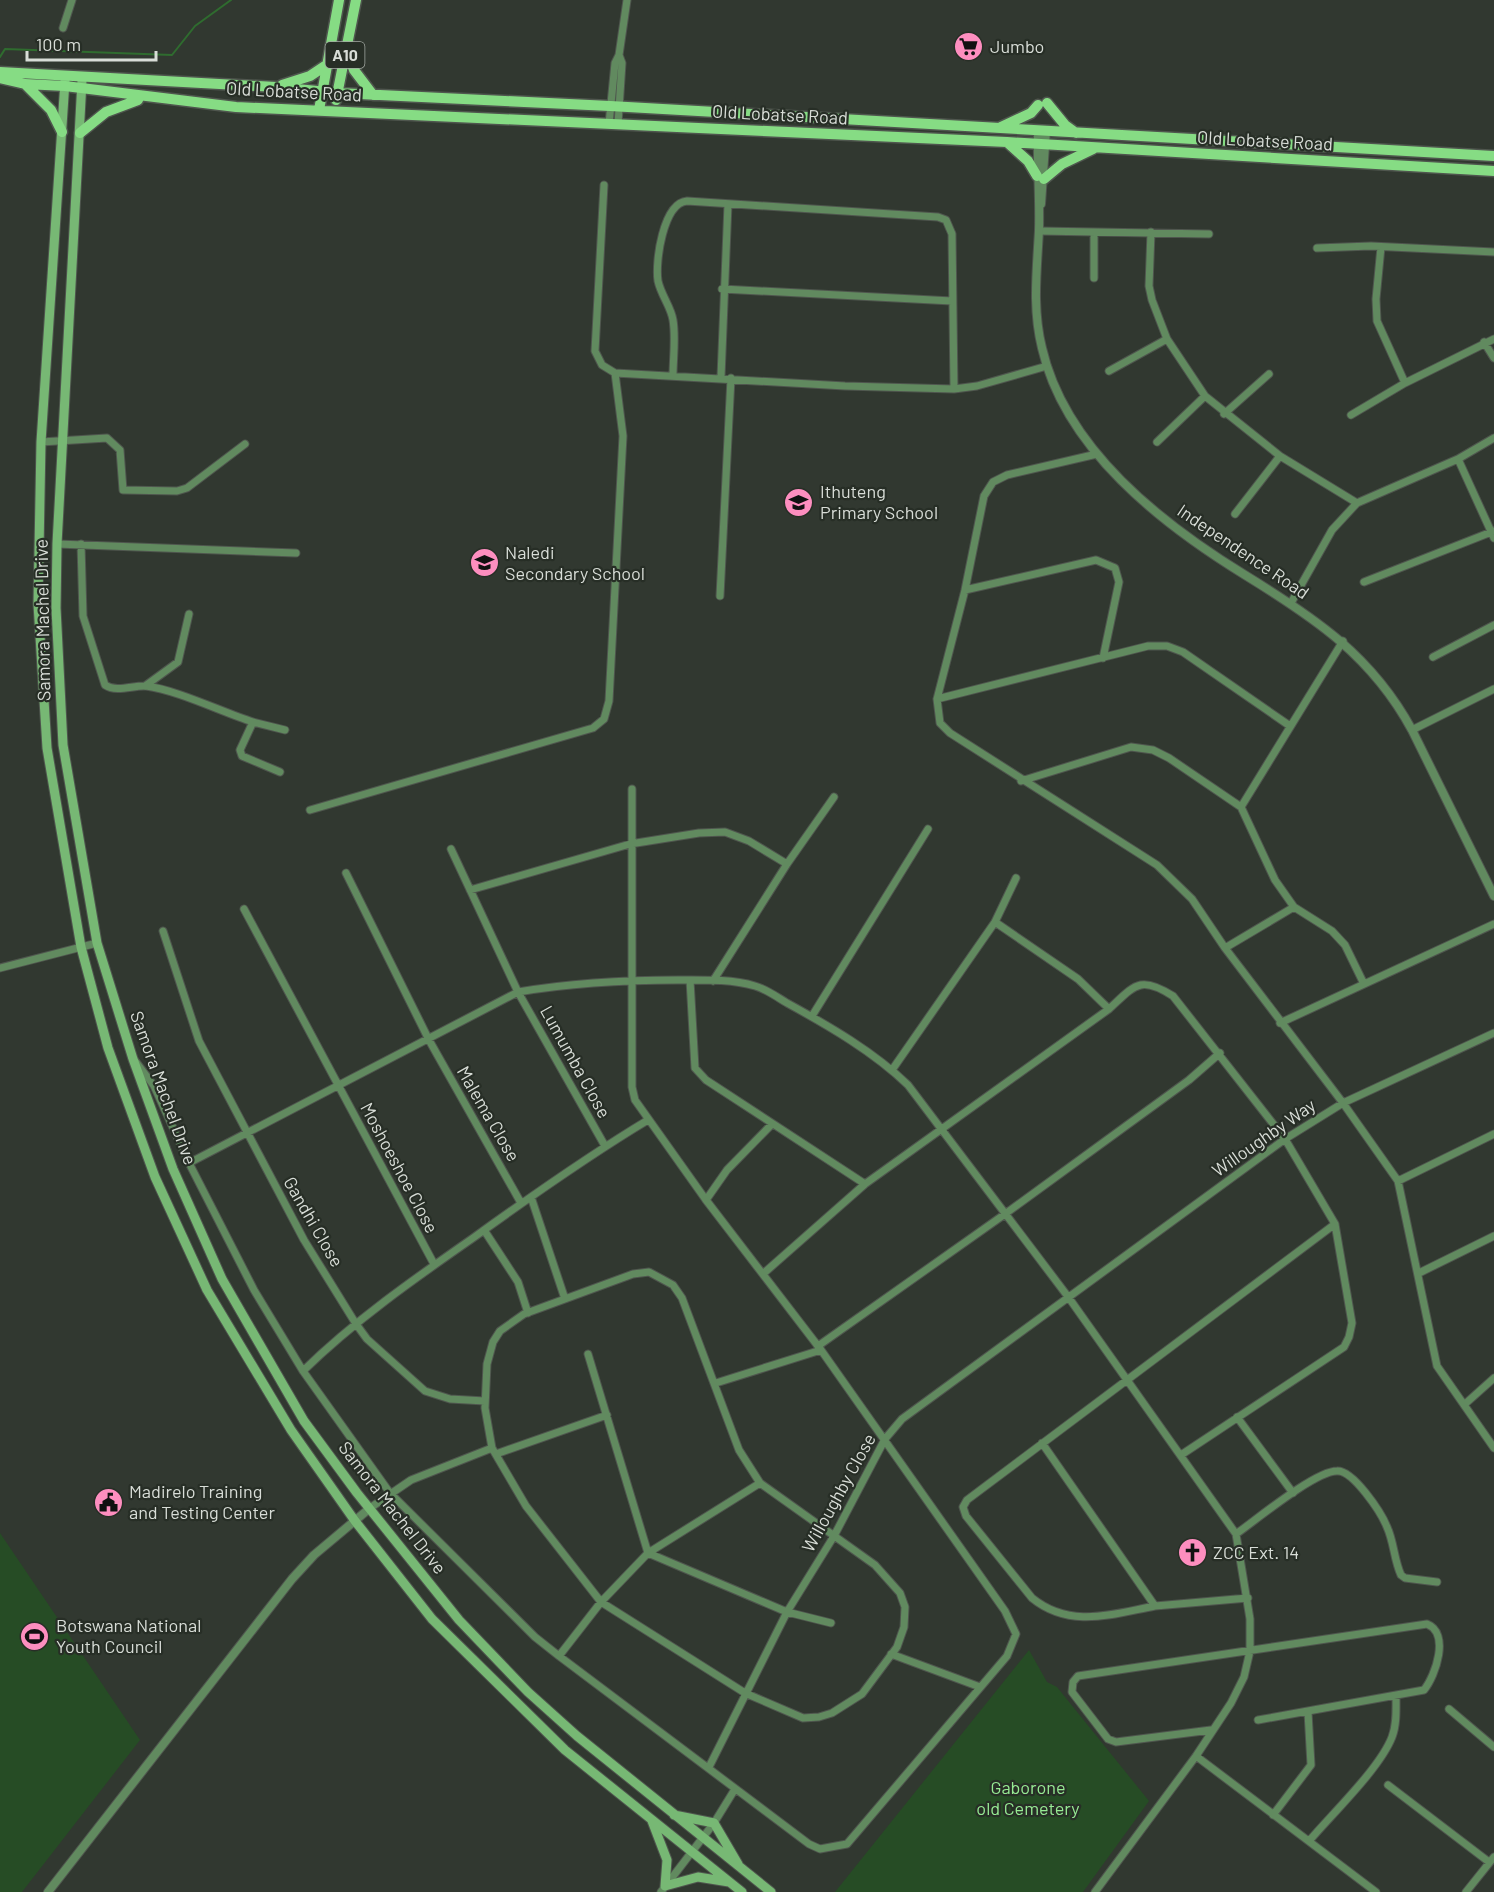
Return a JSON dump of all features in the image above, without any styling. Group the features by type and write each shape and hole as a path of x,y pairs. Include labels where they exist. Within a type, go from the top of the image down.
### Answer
{"main road":[{"name":"A10","path":"319,110 325,66 339,0"},
{"name":"A10","path":"334,110 356,0"},
{"name":"A10","path":"346,48 354,70 373,95"},
{"path":"276,87 310,76 325,66"},
{"name":"Old Lobatse Road","path":"0,72 66,74 373,95 615,106 1494,156"},
{"name":"Samora Machel Drive","path":"66,74 41,441 38,604 47,748 81,947 108,1048 155,1177 207,1290 291,1430 355,1521 432,1619 507,1696 565,1750 742,1892"},
{"name":"Samora Machel Drive","path":"82,75 60,442 57,544 56,608 63,745 97,943 133,1059 173,1169 222,1279 304,1420 459,1620 528,1692 577,1736 771,1892"},
{"name":"Old Lobatse Road","path":"0,78 25,84 65,86 147,98 236,107 1007,142 1494,171"},
{"path":"25,84 47,105 62,132"},
{"path":"80,133 117,106 147,98"},
{"path":"998,129 1031,113 1043,104 1076,133"},
{"path":"1007,142 1028,161 1041,177 1096,148"},
{"path":"674,1815 714,1823 739,1866"},
{"path":"651,1819 667,1860 663,1889 698,1877 730,1882"}],"street":[{"path":"63,28 72,0"},
{"path":"613,124 615,63 619,55 627,0"},
{"name":"Independence Road","path":"1042,131 1039,231 1034,293 1041,347 1063,403 1097,454 1154,512 1195,545 1291,603 1343,641 1386,689 1412,730 1471,844 1494,896"},
{"path":"604,185 596,351 602,365 615,373 844,386 954,388 977,386 1047,366"},
{"path":"673,376 674,324 658,281 657,261 662,235 671,211 683,201 938,217 949,224 952,234 954,388"},
{"path":"721,378 722,289 728,204"},
{"path":"1039,231 1209,234"},
{"path":"1094,232 1094,278"},
{"path":"1151,232 1149,286 1167,339 1205,396 1224,414 1280,456 1357,503"},
{"path":"1381,247 1376,299 1377,321 1404,383"},
{"path":"1317,248 1381,247 1494,252"},
{"path":"722,289 952,301"},
{"path":"1109,371 1167,339"},
{"path":"1352,414 1404,383 1494,339"},
{"path":"1484,342 1494,358"},
{"path":"310,810 593,728 604,719 609,701 623,436 615,373"},
{"path":"1224,414 1269,374"},
{"path":"720,596 731,378"},
{"path":"1157,442 1205,396"},
{"path":"41,441 60,442 81,437 107,438 120,450 121,488 126,491 183,490 245,444"},
{"path":"1291,603 1332,530 1357,503 1458,459 1494,438"},
{"path":"1097,454 1007,475 993,482 984,496 965,590 937,699 940,723 950,733 1021,780 1156,865 1192,899 1225,948 1343,1103 1398,1181 1437,1366 1494,1448"},
{"path":"1235,514 1280,456"},
{"path":"1364,582 1493,534 1458,459"},
{"path":"57,544 296,553"},
{"path":"81,544 83,616 102,681 114,688 145,686 169,692 253,722 285,730"},
{"path":"965,590 1096,560 1108,563 1115,568 1119,582 1103,658"},
{"path":"145,686 178,662 189,614"},
{"path":"1433,657 1494,625"},
{"path":"1241,807 1343,641"},
{"path":"937,699 1148,646 1167,646 1183,652 1290,726"},
{"path":"1412,730 1494,689"},
{"path":"253,722 240,753 279,772"},
{"path":"1021,780 1131,747 1153,750 1169,758 1241,807 1275,880 1294,907 1332,931 1345,945 1363,982"},
{"path":"133,1059 154,1086 189,1162 254,1290 303,1371 390,1493 558,1656 809,1844 820,1849 846,1844 1007,1656 1016,1634 1014,1624 820,1348 706,1200 635,1100 632,1087 630,844 632,789"},
{"path":"713,981 787,864 834,796"},
{"path":"812,1016 928,829"},
{"path":"470,890 630,844 699,833 724,832 749,841 787,864"},
{"name":"Lumumba Close","path":"451,849 518,992 605,1146"},
{"name":"Malema Close","path":"346,873 429,1040 521,1203"},
{"path":"892,1070 995,922 1016,878"},
{"path":"1225,948 1294,907"},
{"name":"Moshoeshoe Close","path":"244,909 434,1264"},
{"path":"995,922 1078,979 1109,1009"},
{"path":"1280,1023 1363,982 1494,924"},
{"name":"Gandhi Close","path":"163,931 195,1032 246,1134 304,1240 356,1324 375,1346 425,1391 450,1399 485,1401"},
{"path":"0,968 97,943"},
{"path":"189,1162 518,992 631,980 713,981 757,986 812,1016 892,1070 908,1085 1069,1298 1236,1534 1248,1598 1250,1651 1244,1677 1231,1703 1211,1730 1196,1756 1095,1892"},
{"path":"690,980 695,1068 706,1080 865,1184"},
{"path":"764,1273 865,1184 1109,1009 1134,986 1145,982 1159,987 1173,996 1220,1053 1285,1139 1335,1224 1352,1323 1350,1337 1344,1347 1181,1455"},
{"name":"Willoughby Way","path":"1069,1298 1285,1139 1343,1103 1494,1033"},
{"path":"716,1383 820,1348 1189,1080 1220,1053"},
{"path":"303,1371 356,1324 434,1264 605,1146 648,1120"},
{"path":"706,1200 727,1170 772,1124"},
{"path":"1398,1181 1494,1134"},
{"path":"531,1197 565,1299"},
{"path":"1248,1598 1155,1606 1100,1617 1077,1617 1046,1609 1032,1598 966,1516 963,1507 967,1500 1335,1224"},
{"path":"484,1230 518,1282 528,1313"},
{"path":"1419,1273 1494,1236"},
{"path":"649,1272 661,1276 673,1285 682,1298 716,1383 739,1450 760,1483 875,1565 900,1593 905,1607 904,1628 891,1654 862,1694 847,1706 819,1717 803,1718 745,1693 601,1602 526,1506 494,1451 485,1401 487,1364 493,1342 500,1331 528,1313 633,1274 649,1272"},
{"name":"Willoughby Close","path":"709,1767 787,1612 834,1536 885,1439 902,1419 925,1400 1069,1298"},
{"path":"588,1354 648,1553"},
{"path":"1464,1404 1494,1378"},
{"path":"48,1892 292,1579 314,1555 370,1508 411,1480 607,1415"},
{"path":"1237,1417 1293,1493"},
{"path":"1042,1443 1155,1606"},
{"path":"1236,1534 1293,1493 1328,1472 1339,1470 1350,1476 1377,1507 1388,1528 1401,1575 1405,1578 1437,1582"},
{"path":"558,1656 601,1602 648,1553 760,1483"},
{"path":"648,1553 787,1612 831,1623"},
{"path":"1211,1730 1116,1742 1108,1739 1072,1692 1073,1682 1078,1676 1427,1624 1435,1627 1439,1634 1438,1658 1431,1681 1424,1690 1258,1720"},
{"path":"891,1654 980,1687"},
{"path":"1310,1840 1376,1763 1391,1738 1396,1720 1396,1695"},
{"path":"1449,1709 1494,1747"},
{"path":"1273,1815 1311,1765 1308,1712"},
{"path":"1196,1756 1376,1892"},
{"path":"1388,1785 1492,1860 1466,1892"},
{"path":"663,1889 714,1823 735,1789"}],"green space":[{"name":"Botswana National Youth Council","path":"0,1533 140,1740 22,1892 0,1892"},
{"name":"Gaborone old Cemetery","path":"1029,1650 1047,1682 1057,1687 1149,1801 1083,1892 835,1892"}],"waterway":[{"path":"0,57 5,49 172,55 195,26 231,0"}],"place":[{"name":"Jumbo","path":"969,47"},
{"name":"Ithuteng Primary School","path":"799,502"},
{"name":"Naledi Secondary School","path":"484,563"},
{"name":"Madirelo Training and Testing Center","path":"108,1502"},
{"name":"ZCC Ext. 14","path":"1192,1553"},
{"name":"Botswana National Youth Council","path":"35,1636"}]}
